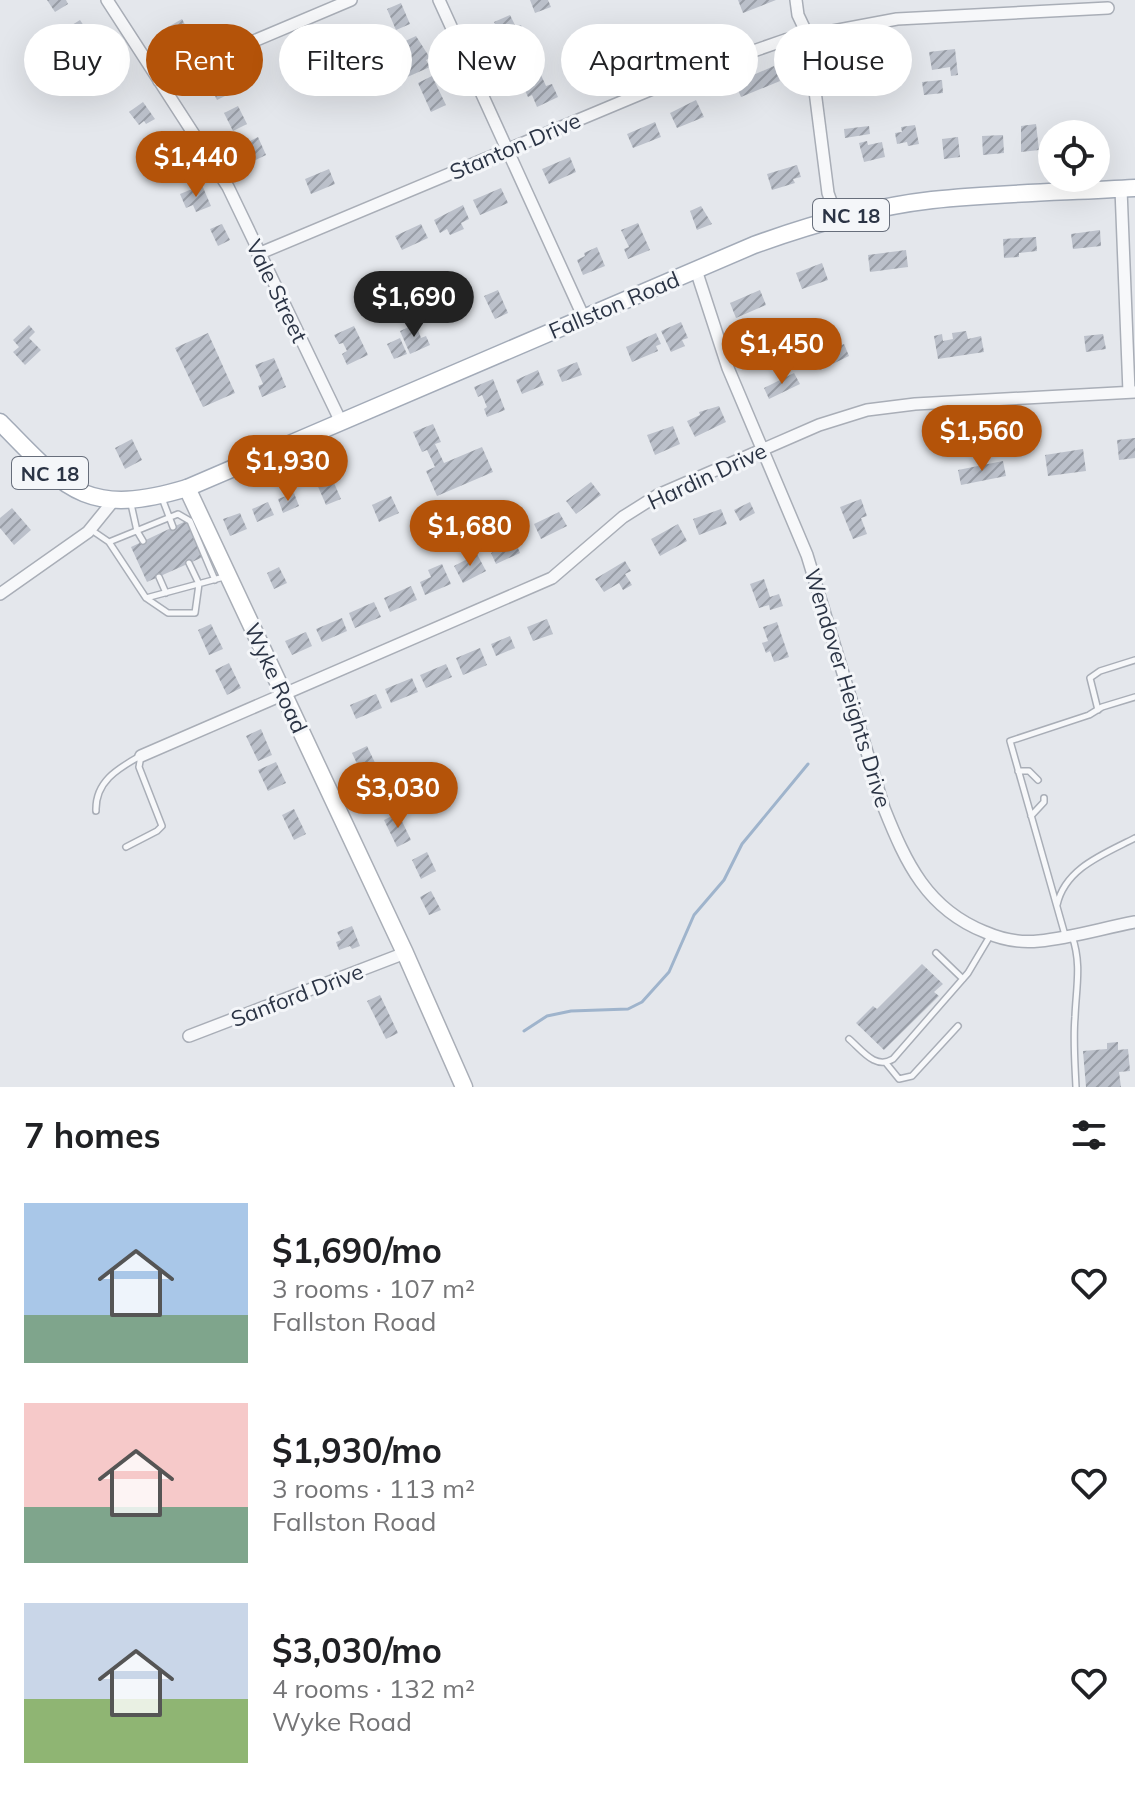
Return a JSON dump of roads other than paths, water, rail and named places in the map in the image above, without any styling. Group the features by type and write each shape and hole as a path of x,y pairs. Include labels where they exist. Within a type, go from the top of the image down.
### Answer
{"main road":[{"name":"Fallston Road","path":"122,500 187,488 754,245 837,218 931,200 1128,189"},
{"name":"NC 18","path":"0,422 57,480 79,493 122,500"},
{"name":"Wyke Road","path":"187,488 203,536 222,578 284,694 464,1087"}],"street":[{"name":"Vale Street","path":"107,0 146,61"},
{"path":"263,37 351,0"},
{"path":"439,0 584,318"},
{"path":"796,0 802,24"},
{"name":"Stanton Drive","path":"871,24 897,19 1108,8"},
{"name":"Stanton Drive","path":"258,254 693,72 774,44"},
{"name":"Vale Street","path":"169,96 228,187 341,422"},
{"path":"816,96 828,193 837,218"},
{"path":"1128,189 1132,392"},
{"name":"Wendover Heights Drive","path":"696,270 728,368 807,555 884,808 914,873 942,907 961,922 990,935 1037,942 1135,922"},
{"name":"Hardin Drive","path":"141,756 552,578 623,517 658,495 819,425 867,410 915,404 1132,392"},
{"path":"0,594 90,529 122,500"},
{"name":"Sanford Drive","path":"189,1036 405,953"}],"lane":[{"path":"161,495 173,527"},
{"path":"122,500 143,541"},
{"path":"109,542 178,514 190,521 203,536"},
{"path":"90,529 109,542 146,598 168,613 195,613 199,584 189,563"},
{"path":"159,577 166,593"},
{"path":"146,598 222,578"},
{"path":"1098,710 1090,678 1100,671 1135,660"},
{"path":"1076,1087 1074,1018 1079,979 1076,948 1057,907 1010,741 1135,697"},
{"path":"96,811 95,801 102,784 116,769 141,756"},
{"path":"126,847 162,826 139,767 141,756"},
{"path":"1018,771 1029,771 1038,780"},
{"path":"1031,816 1044,798"},
{"path":"1057,907 1060,891 1073,874 1135,838"},
{"path":"849,1039 876,1063 893,1059 963,979 990,935"},
{"path":"936,953 963,979"},
{"path":"886,1063 899,1079 912,1076 958,1026"}],"waterway":[{"path":"524,1031 547,1016 571,1011 628,1009 642,1002 669,972 694,915 724,880 742,844 808,764"}]}
